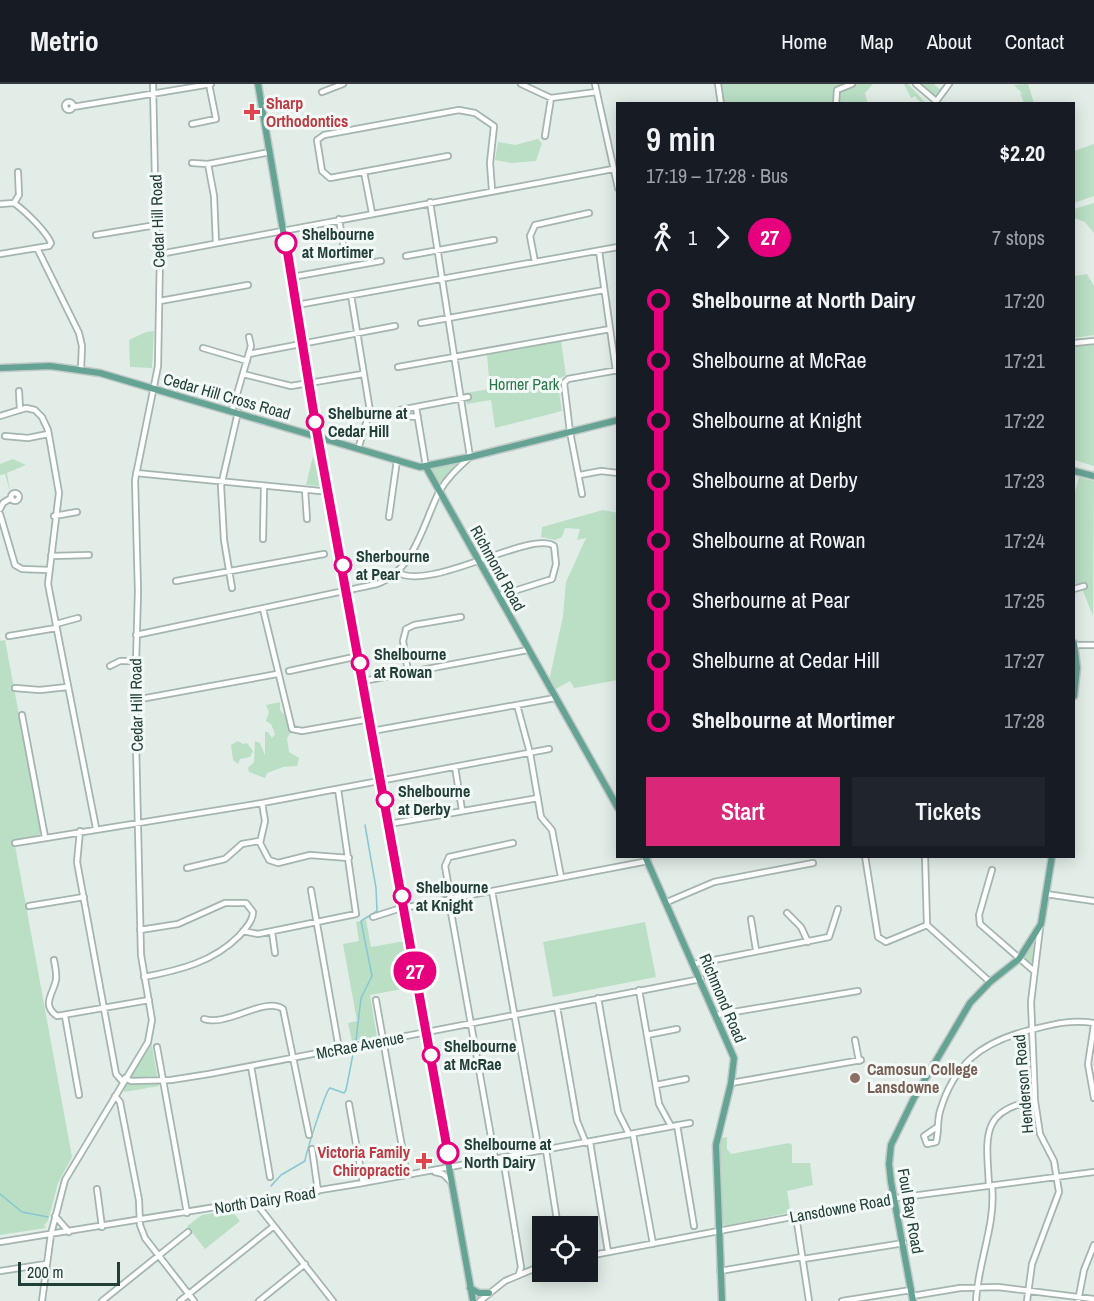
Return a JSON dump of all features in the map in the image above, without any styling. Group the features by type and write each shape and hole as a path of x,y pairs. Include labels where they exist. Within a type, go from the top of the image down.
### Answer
{"main road":[{"path":"258,84 318,436 427,1033 473,1301"},
{"name":"Cedar Hill Cross Road","path":"0,368 50,366 81,369 426,467 616,420"},
{"name":"Richmond Road","path":"426,467 616,805"},
{"path":"1075,471 1094,476"},
{"path":"1075,653 1077,668 1075,687"},
{"name":"Henderson Road","path":"1041,924 1052,858"},
{"name":"Richmond Road","path":"646,859 667,902 734,1058 731,1083 716,1145 722,1301"},
{"name":"Foul Bay Road","path":"912,1295 889,1164 893,1136 970,1004 990,982 1019,959 1041,924"},
{"path":"470,1288 478,1293 489,1293"}],"street":[{"name":"Cedar Hill Road","path":"42,1301 51,1234 63,1186 150,1036 152,1020 144,977 140,930 135,661 136,473 158,366 160,254 156,225 153,84"},
{"path":"73,107 210,84 216,119 192,124"},
{"path":"322,93 344,84"},
{"path":"520,84 551,99 596,92"},
{"path":"596,84 616,180"},
{"path":"718,84 721,102"},
{"path":"836,102 837,90 852,84"},
{"path":"916,84 935,102 949,84"},
{"path":"545,136 551,99"},
{"path":"448,156 326,177 322,171 317,140 324,135 459,110 475,113 494,126 490,163 492,190"},
{"path":"192,163 208,164 270,152"},
{"path":"208,164 214,196 216,243"},
{"path":"160,254 613,169"},
{"path":"14,203 19,195 18,172"},
{"path":"364,172 372,213"},
{"path":"136,635 347,591 380,583 397,572 416,544 439,492 451,474 470,457 430,202"},
{"path":"0,204 14,203 33,217 39,230 50,239 49,246 0,254"},
{"path":"535,262 530,236 534,225 589,213"},
{"path":"339,219 343,243"},
{"path":"96,235 156,225"},
{"path":"406,256 494,240"},
{"path":"297,305 616,247"},
{"path":"37,248 79,333 82,346 81,369"},
{"path":"599,251 616,364"},
{"path":"292,277 381,261"},
{"path":"160,301 248,285"},
{"path":"421,323 604,290"},
{"path":"351,295 369,414 358,449"},
{"path":"398,367 610,328 616,325"},
{"path":"249,354 395,326"},
{"path":"232,588 222,524 222,482 243,374 251,346 249,337"},
{"path":"1075,344 1094,341"},
{"path":"203,348 247,361"},
{"path":"582,494 563,389 566,381 616,370"},
{"path":"243,374 289,386 363,374"},
{"path":"19,391 20,410"},
{"path":"418,417 402,416 399,412 402,408 468,397"},
{"path":"416,407 426,467"},
{"path":"0,416 20,410 30,409 39,412 48,434 58,488 49,570 67,687 96,828"},
{"path":"5,436 28,438 48,434"},
{"path":"389,517 397,460"},
{"path":"580,475 601,471 616,473"},
{"path":"136,473 330,492"},
{"path":"263,539 264,486"},
{"path":"305,490 307,519"},
{"path":"0,509 3,503 11,498"},
{"path":"54,516 77,512"},
{"path":"0,514 15,565 22,569 49,570"},
{"path":"397,572 409,577 479,562 542,542 549,542 556,548 552,579 498,596"},
{"path":"176,581 324,554"},
{"path":"51,556 89,555"},
{"path":"1075,589 1084,586"},
{"path":"263,609 277,674 291,726 295,731 370,719"},
{"path":"408,672 402,639 406,629 414,625 460,617"},
{"path":"9,636 56,626 78,618"},
{"path":"1075,645 1094,645"},
{"path":"363,681 528,650"},
{"path":"289,671 359,656"},
{"path":"110,666 120,661 135,661"},
{"path":"135,700 277,674"},
{"path":"15,688 40,690 67,687"},
{"path":"372,731 555,698"},
{"path":"517,705 530,753 541,817 552,832 561,877"},
{"path":"22,715 45,837"},
{"path":"15,843 96,828 262,803 549,749"},
{"path":"455,767 462,810"},
{"path":"243,931 255,934 272,932 356,914 338,789"},
{"path":"389,824 538,798"},
{"path":"262,803 265,821 260,841 264,856 273,862 310,855 349,858"},
{"path":"80,831 77,859 116,1076 124,1080"},
{"path":"187,868 225,859 242,844 260,841"},
{"path":"495,1159 445,866 449,857 513,843"},
{"path":"865,858 877,932 881,941 890,941 927,926"},
{"path":"925,858 927,926 990,982"},
{"path":"373,917 404,908 450,901 646,859"},
{"path":"667,902 714,882 813,863"},
{"path":"992,870 979,920 982,927 1034,971"},
{"path":"311,891 339,1049"},
{"path":"492,891 539,1151"},
{"path":"1046,894 1094,901"},
{"path":"30,906 84,897"},
{"path":"140,930 178,924 221,904 235,901 247,904 253,912 252,920 243,931 220,952 200,963 144,977"},
{"path":"694,964 829,937 838,909"},
{"path":"787,913 801,927 808,942"},
{"path":"751,919 756,950"},
{"name":"Henderson Road","path":"1027,1301 1039,1244 1057,1202 1058,1177 1054,1161 1040,1134 1035,1101 1031,1030 1034,971 1041,924"},
{"path":"272,932 275,953"},
{"path":"54,960 56,979 48,1005 54,1014 65,1016 149,1000"},
{"name":"McRae Avenue","path":"124,1080 163,1080 295,1059 701,979"},
{"path":"639,990 660,1106 674,1126 694,1226"},
{"path":"716,1015 858,991"},
{"path":"598,998 618,1112 631,1134 653,1244"},
{"path":"376,1000 407,1175"},
{"path":"204,1019 217,1021 268,1006 280,1006 286,1014 309,1135"},
{"path":"556,1007 577,1121 588,1142 608,1252"},
{"path":"65,1016 79,1095"},
{"path":"937,1128 947,1092 967,1061 992,1042 1069,1020 1094,1024 1088,1064 1094,1098"},
{"path":"647,1035 677,1029"},
{"path":"731,1083 860,1061 855,1040"},
{"path":"157,1047 187,1213"},
{"path":"251,1066 270,1177"},
{"path":"656,1085 686,1079"},
{"path":"115,1096 120,1102 139,1221 145,1238 194,1301"},
{"path":"976,1301 993,1215 986,1145 992,1123 1006,1108 1035,1101"},
{"path":"349,1104 363,1183"},
{"name":"North Dairy Road","path":"0,1242 318,1191 690,1123"},
{"path":"312,1149 318,1191"},
{"path":"546,1150 556,1216"},
{"path":"503,1158 521,1266 519,1274"},
{"path":"432,1171 442,1174 452,1183"},
{"name":"Lansdowne Road","path":"598,1254 894,1199 1094,1172"},
{"path":"97,1189 102,1227"},
{"path":"259,1207 333,1301"},
{"path":"55,1216 69,1232"},
{"path":"796,1216 809,1301"},
{"path":"180,1301 274,1226"},
{"path":"102,1301 188,1232"},
{"path":"720,1271 903,1243"},
{"path":"1078,1300 1084,1270 1094,1245"},
{"path":"0,1271 46,1264"},
{"path":"259,1301 305,1264"},
{"path":"480,1301 519,1274 532,1269"},
{"path":"842,1301 977,1287 1028,1290 1078,1300 1094,1299"}],"green space":[{"path":"721,84 873,84 865,93 867,102 724,102"},
{"path":"904,84 908,84 925,102 920,102 915,96 911,98"},
{"path":"918,84 934,84 939,89 946,84 934,96"},
{"path":"1028,84 1034,102 1024,102 1020,93 1023,94 1014,85"},
{"path":"538,139 542,143 536,161 511,163 495,160 498,142 515,145"},
{"path":"1094,144 1094,196 1075,203 1075,151"},
{"path":"1094,203 1094,233 1085,222 1075,218 1075,209"},
{"path":"1087,274 1094,286 1094,335 1075,338 1075,276"},
{"path":"154,331 152,368 130,367 129,340"},
{"name":"Horner Park","path":"561,341 566,375 557,380 562,411 495,428 491,400 467,404 465,393 490,389 487,355"},
{"path":"1094,343 1094,466 1075,460 1075,347"},
{"path":"313,456 320,485 319,486 306,485"},
{"path":"13,459 26,465 7,473 10,492 5,474 0,475 0,464"},
{"path":"458,462 440,483 438,483 432,469"},
{"path":"1079,477 1094,481 1093,616 1083,591 1075,584 1075,492"},
{"path":"603,510 616,513 616,680 574,688 570,681 554,690 549,681 563,616 566,582 586,538 577,540 580,529 565,528 562,537 555,540 541,537 542,527"},
{"path":"5,640 41,832 39,835 14,840 72,1157 58,1183 48,1221 44,1225 46,1228 0,1235 0,641"},
{"path":"280,702 280,710 291,732 287,738 289,752 299,758 297,766 283,767 267,773 265,778 249,772 248,768 254,762 255,741 260,743 265,755 265,732 268,732 272,738 275,734 271,724 266,721 269,712 266,705"},
{"path":"238,741 243,744 247,743 253,751 250,757 240,759 238,764 233,760 231,745"},
{"path":"366,920 371,947 405,941 413,987 370,995 377,1037 352,1041 348,1023 357,1021 343,944 359,941 356,922"},
{"path":"645,922 656,977 553,997 543,942"},
{"path":"1036,942 1034,965 1031,966 1023,958"},
{"path":"151,1040 159,1086 124,1092 124,1089"},
{"path":"727,1137 727,1149 731,1154 789,1143 792,1145 792,1163 810,1163 813,1185 787,1191 790,1209 788,1213 725,1226 722,1219 718,1139"},
{"path":"231,1210 240,1221 205,1249 187,1226 202,1215"}],"waterway":[{"path":"356,1040 361,998 372,976 361,921 377,911 376,888 365,825"},
{"path":"271,1186 281,1175 305,1161 328,1091 330,1088 344,1093 346,1090 354,1049"},
{"path":"0,1194 22,1212 48,1217"}],"bus line":[{"name":"27","path":"286,243 316,427 448,1153"}],"place":[{"name":"Sharp Orthodontics","path":"252,112"},
{"name":"Shelbourne at Mortimer","path":"286,243"},
{"name":"Shelburne at Cedar Hill","path":"315,422"},
{"name":"Sherbourne at Pear","path":"343,565"},
{"name":"Shelbourne at Rowan","path":"360,663"},
{"name":"Shelbourne at Derby","path":"385,800"},
{"name":"Shelbourne at Knight","path":"402,896"},
{"name":"Shelbourne at McRae","path":"431,1055"},
{"name":"Camosun College Lansdowne","path":"855,1078"},
{"name":"Shelbourne at North Dairy","path":"448,1153"},
{"name":"Victoria Family Chiropractic","path":"424,1161"}]}
